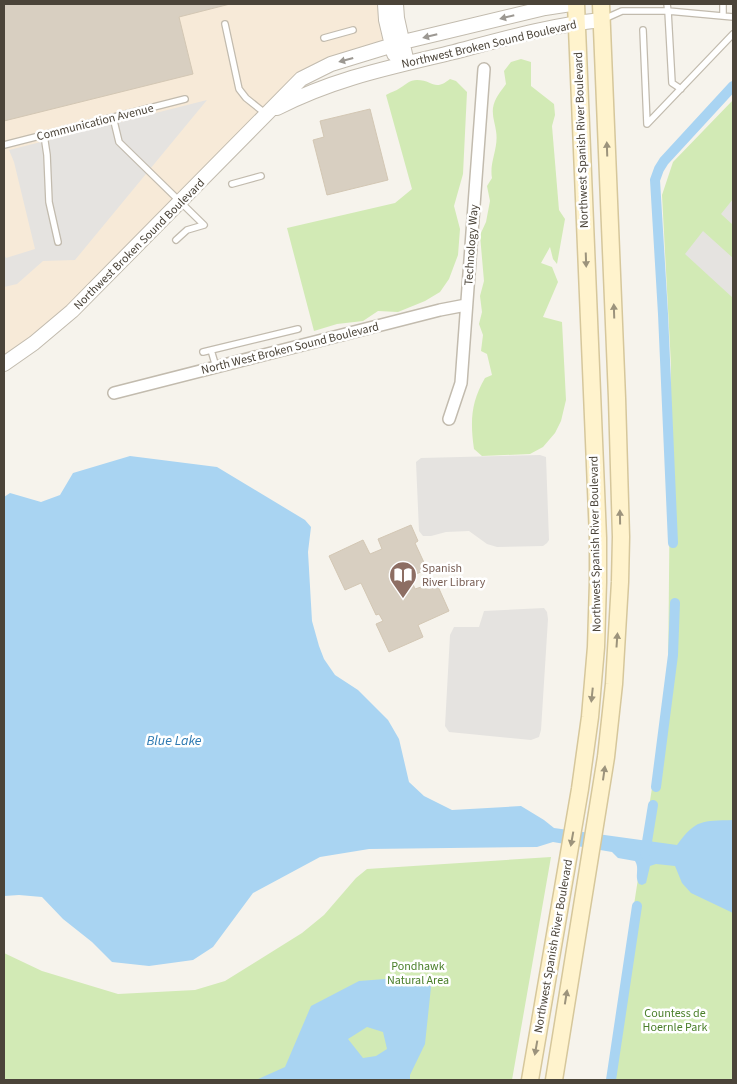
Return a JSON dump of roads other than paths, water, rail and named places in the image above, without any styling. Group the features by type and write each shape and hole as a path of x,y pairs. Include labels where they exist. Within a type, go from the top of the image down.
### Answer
{"main road":[{"name":"Northwest Spanish River Boulevard","path":"530,1080 576,817 586,754 594,679 598,565 576,4"},
{"name":"Northwest Spanish River Boulevard","path":"554,1080 610,723 621,566 618,398 601,4"},
{"path":"598,565 621,566"},
{"path":"598,582 620,582"}],"street":[{"path":"385,4 386,20 398,44"},
{"path":"396,4 398,44 402,64"},
{"name":"Northwest Broken Sound Boulevard","path":"4,364 34,343 72,311 301,79 330,64 398,44 545,8 571,4"},
{"name":"Northwest Broken Sound Boulevard","path":"266,114 312,90 356,76 550,28 602,20"},
{"name":"Technology Way","path":"449,418 461,383 484,69"},
{"name":"North West Broken Sound Boulevard","path":"114,393 466,305"}],"lane":[{"path":"723,4 723,16"},
{"path":"602,20 622,11 668,7 733,16"},
{"path":"668,7 672,83 681,88"},
{"path":"225,24 239,89 246,98 266,114"},
{"path":"324,38 353,30"},
{"path":"643,30 647,124 733,34"},
{"name":"Communication Avenue","path":"4,144 185,99"},
{"path":"113,117 119,142 204,225 187,230 176,240"},
{"path":"44,135 47,155 49,202 58,242"},
{"path":"232,184 261,176"},
{"path":"203,352 298,329"},
{"path":"211,350 216,367"}],"water":[{"name":"Blue Lake","path":"130,456 217,467 305,520 311,527 308,552 312,621 324,659 335,675 358,690 388,720 399,739 409,782 424,796 452,810 521,806 554,828 677,845 689,830 700,823 733,820 733,913 691,893 682,883 675,866 656,864 650,866 646,883 642,885 639,884 637,878 635,861 618,858 612,852 553,842 537,847 369,849 320,857 253,893 213,947 193,960 149,966 112,962 92,942 63,919 42,897 4,896 4,497 10,493 41,502 60,495 73,473"},
{"path":"424,976 431,987 425,1044 410,1075 410,1080 256,1080 285,1067 311,1006 359,981","holes":["367,1027 383,1032 387,1049 376,1056 363,1058 348,1039"]}],"waterway":[{"path":"673,543 655,180 664,161 733,86"},
{"path":"656,787 673,655 675,603"},
{"path":"645,854 653,805"},
{"path":"611,1080 637,906"}],"place":[{"name":"Spanish River Library","path":"403,599"}],"park label":[{"name":"Pondhawk Natural Area","path":"418,973"},
{"name":"Countess de Hoernle Park","path":"675,1020"}]}
